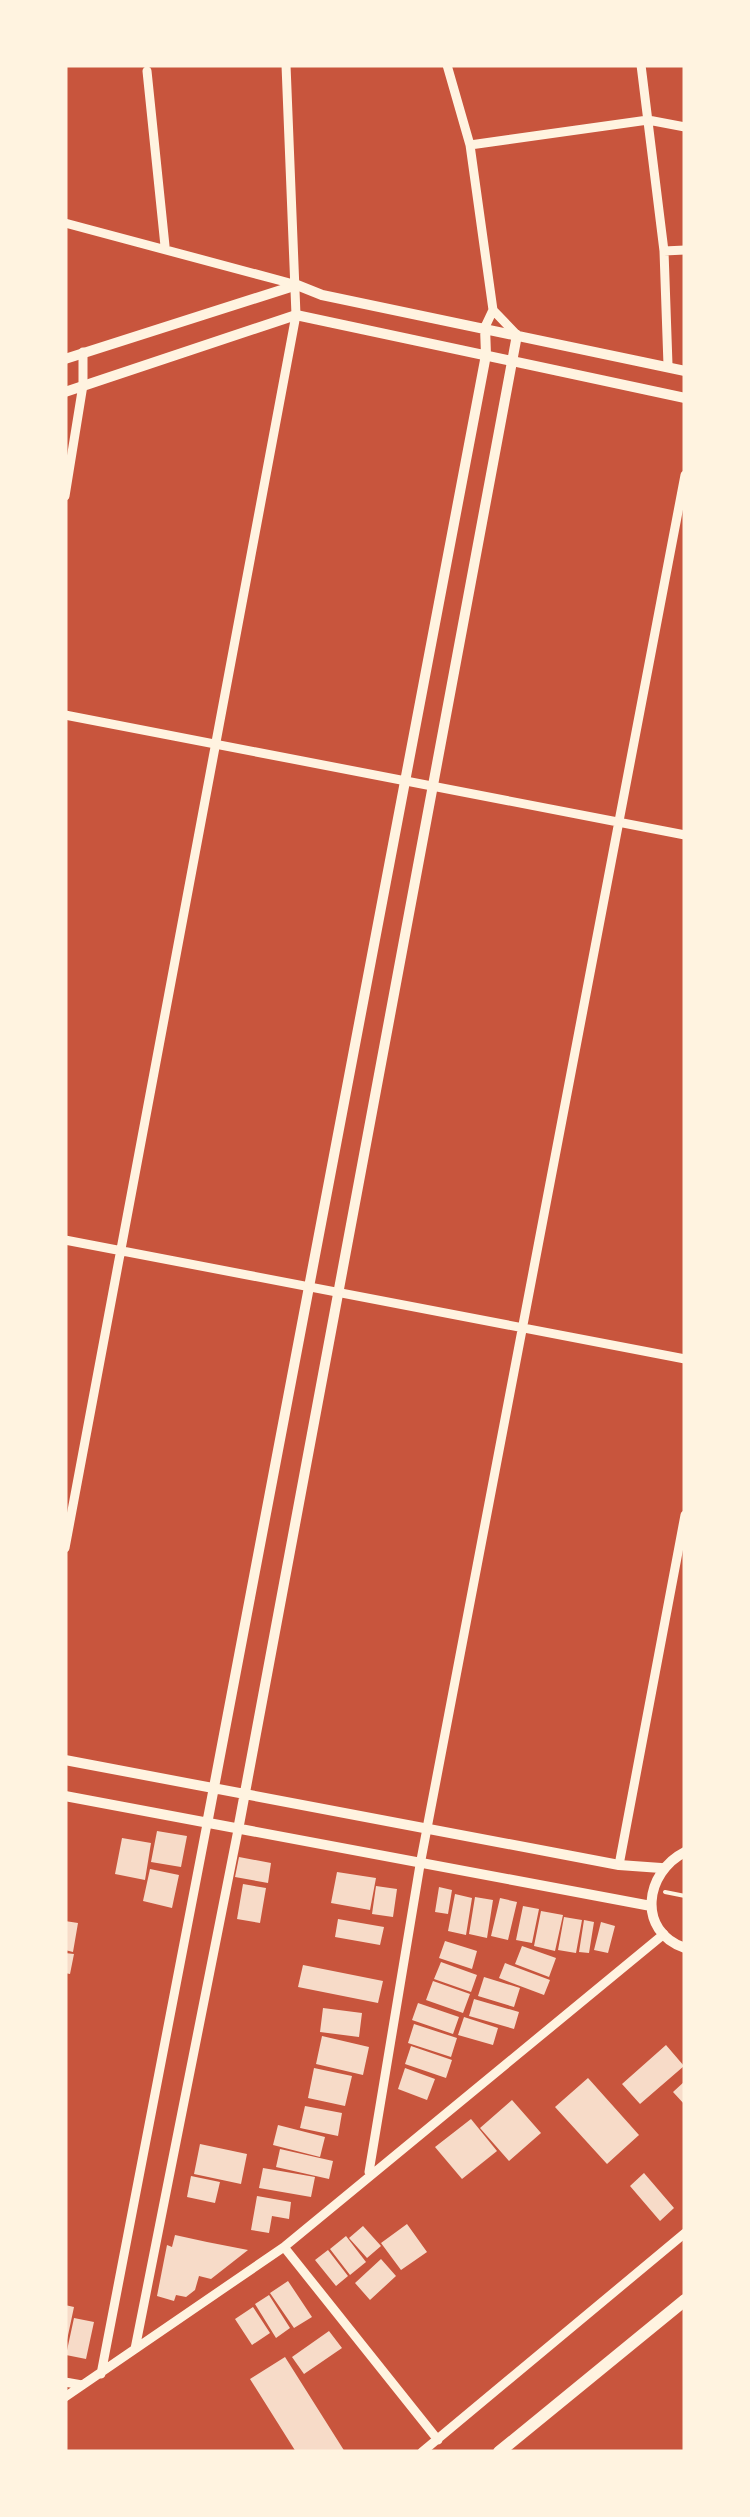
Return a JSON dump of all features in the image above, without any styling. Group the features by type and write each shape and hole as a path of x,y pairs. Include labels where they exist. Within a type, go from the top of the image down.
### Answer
{"main road":[{"path":"499,2452 685,2300"}],"street":[{"path":"65,1548 296,315 286,65"},
{"path":"447,65 470,146 494,310 518,335"},
{"path":"642,65 664,251 668,365"},
{"path":"147,71 165,246"},
{"path":"470,146 648,120 685,127"},
{"path":"65,223 165,246 297,284 322,295 685,370"},
{"path":"664,251 685,250"},
{"path":"65,359 297,284"},
{"path":"101,2374 486,355 485,327 494,310"},
{"path":"65,392 296,315 685,398"},
{"path":"135,2349 246,1794 518,335"},
{"path":"65,496 84,384 82,352"},
{"path":"369,2172 420,1865 622,823 685,475"},
{"path":"65,715 685,835"},
{"path":"65,1240 685,1359"},
{"path":"619,1865 685,1515"},
{"path":"65,1760 619,1865 661,1868"},
{"path":"65,1796 650,1906"},
{"path":"685,1852 661,1868 651,1890 650,1906 664,1934 685,1948"},
{"path":"65,2397 284,2247 369,2172 664,1934"},
{"path":"422,2452 685,2233"},
{"path":"284,2247 438,2440"},
{"path":"65,2382 82,2385"}],"building":[{"path":"157,1831 187,1836 181,1867 151,1862"},
{"path":"122,1838 151,1843 145,1880 115,1874"},
{"path":"239,1857 271,1863 268,1883 235,1877"},
{"path":"150,1869 179,1875 172,1908 143,1901"},
{"path":"337,1872 376,1878 370,1910 331,1903"},
{"path":"243,1884 266,1888 260,1923 237,1919"},
{"path":"376,1886 397,1889 393,1917 372,1914"},
{"path":"439,1887 452,1890 448,1914 435,1912"},
{"path":"455,1894 472,1898 466,1935 448,1931"},
{"path":"475,1897 493,1900 487,1938 469,1934"},
{"path":"500,1898 517,1902 508,1940 491,1936"},
{"path":"523,1906 539,1909 532,1943 516,1940"},
{"path":"541,1911 563,1915 555,1951 534,1946"},
{"path":"564,1917 582,1920 576,1953 558,1950"},
{"path":"338,1919 384,1927 380,1945 335,1937"},
{"path":"584,1920 594,1922 589,1953 579,1952"},
{"path":"65,1921 78,1923 73,1952 65,1950"},
{"path":"601,1922 615,1926 608,1953 594,1950"},
{"path":"445,1941 477,1951 472,1969 439,1958"},
{"path":"522,1946 556,1958 549,1977 515,1964"},
{"path":"65,1953 74,1954 70,1974 65,1973"},
{"path":"441,1962 477,1975 471,1992 434,1979"},
{"path":"505,1963 550,1980 544,1995 499,1978"},
{"path":"303,1965 383,1981 378,2003 298,1987"},
{"path":"484,1977 520,1988 514,2007 478,1996"},
{"path":"433,1981 470,1994 463,2013 426,2000"},
{"path":"474,1999 519,2012 514,2029 469,2016"},
{"path":"418,2003 459,2017 453,2034 412,2020"},
{"path":"323,2008 362,2013 359,2037 320,2032"},
{"path":"464,2017 498,2028 493,2045 458,2035"},
{"path":"414,2024 457,2038 451,2057 408,2043"},
{"path":"322,2036 369,2047 363,2075 316,2064"},
{"path":"666,2045 684,2066 640,2104 622,2084"},
{"path":"411,2046 452,2060 446,2078 405,2064"},
{"path":"314,2068 352,2076 345,2106 308,2098"},
{"path":"405,2068 435,2079 427,2100 398,2089"},
{"path":"588,2078 639,2135 607,2164 555,2107"},
{"path":"685,2081 685,2105 673,2092"},
{"path":"512,2100 541,2133 509,2161 480,2128"},
{"path":"305,2106 342,2113 338,2136 300,2128"},
{"path":"471,2119 497,2151 462,2179 435,2147"},
{"path":"278,2125 325,2137 320,2157 273,2145"},
{"path":"200,2144 247,2154 241,2184 194,2174"},
{"path":"280,2149 333,2161 329,2179 276,2167"},
{"path":"263,2168 315,2177 311,2197 259,2188"},
{"path":"644,2173 674,2208 660,2221 630,2186"},
{"path":"191,2176 220,2182 215,2203 187,2197"},
{"path":"257,2196 291,2202 289,2219 272,2216 269,2233 251,2230"},
{"path":"407,2224 427,2252 401,2270 381,2243"},
{"path":"363,2226 381,2246 367,2258 349,2238"},
{"path":"175,2235 248,2250 211,2279 199,2276 195,2290 186,2297 176,2295 174,2301 157,2296 167,2245 172,2247"},
{"path":"346,2236 366,2262 350,2275 330,2249"},
{"path":"328,2250 348,2276 336,2286 315,2260"},
{"path":"381,2259 396,2276 370,2300 355,2283"},
{"path":"288,2281 312,2317 294,2328 270,2293"},
{"path":"269,2295 290,2328 276,2338 255,2304"},
{"path":"65,2305 74,2307 67,2340 65,2339"},
{"path":"253,2307 270,2333 252,2345 235,2319"},
{"path":"74,2318 94,2322 86,2359 66,2355"},
{"path":"329,2331 342,2348 304,2374 292,2357"},
{"path":"285,2357 345,2452 296,2452 250,2379"}]}
